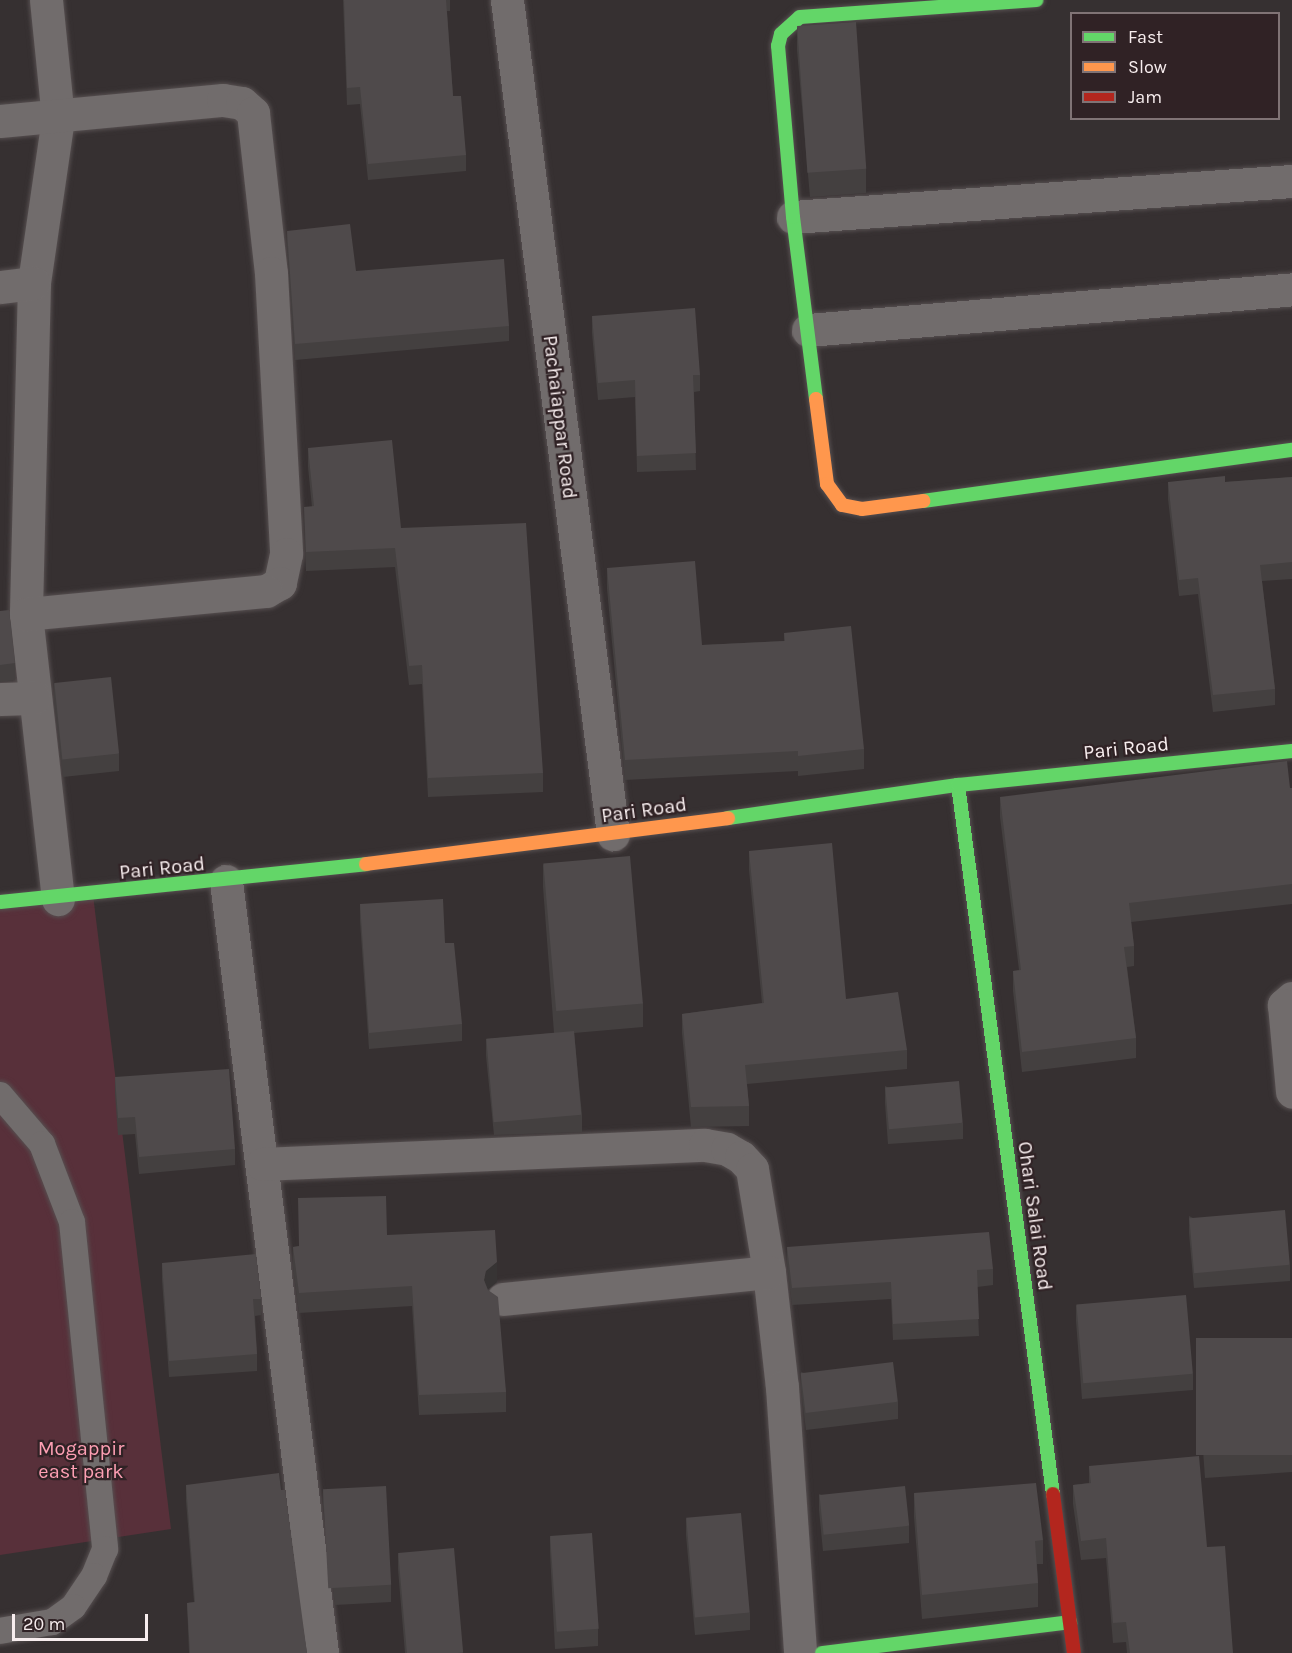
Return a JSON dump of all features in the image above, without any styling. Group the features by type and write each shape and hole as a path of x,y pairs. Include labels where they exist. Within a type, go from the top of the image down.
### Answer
{"street":[{"path":"46,0 58,118 34,283 26,614 58,899"},
{"name":"Pachaiappar Road","path":"507,0 613,834"},
{"path":"1036,0 800,17 789,24 781,34 778,46 793,217 827,484 842,506 862,508 1292,450"},
{"path":"0,121 58,118 223,100 242,103 253,113 271,273 286,554 280,583 266,591 26,614"},
{"path":"793,217 1292,181"},
{"path":"0,287 34,283"},
{"path":"808,330 1292,289"},
{"path":"0,699 34,698"},
{"name":"Pari Road","path":"0,902 58,899 226,881 613,834 958,784 1292,751"},
{"name":"Ohari Salai Road","path":"958,784 1074,1653"},
{"path":"226,881 322,1653"},
{"path":"1292,998 1284,1005 1284,1017 1292,1092"},
{"path":"262,1164 705,1145 727,1149 752,1169 769,1272 782,1387 800,1653"},
{"path":"503,1299 769,1272"},
{"path":"822,1653 1070,1622"}],"lane":[{"path":"0,1095 42,1144 72,1222 105,1549 94,1576 73,1606 52,1622 0,1631"}],"green space":[{"name":"Mogappir east park","path":"93,895 171,1529 0,1555 0,900"}],"building":[{"path":"344,0 446,0 453,96 461,96 466,155 368,164 360,87 347,88"},
{"path":"856,22 866,169 807,173 797,26"},
{"path":"350,224 356,271 504,259 509,326 295,344 287,231"},
{"path":"695,308 700,375 693,375 696,453 637,456 635,380 598,383 592,316"},
{"path":"392,440 401,528 526,523 543,773 428,778 422,665 409,666 395,548 306,552 304,507 314,506 308,448"},
{"path":"1225,476 1225,482 1292,477 1292,562 1260,565 1275,689 1213,695 1198,578 1179,580 1168,482"},
{"path":"695,561 702,645 785,641 784,633 851,626 864,749 798,756 798,751 625,760 607,568"},
{"path":"9,610 15,663 0,665 0,611"},
{"path":"111,677 119,754 62,760 54,683"},
{"path":"1287,761 1290,788 1292,788 1292,884 1129,903 1134,946 1124,947 1136,1038 1022,1052 1013,971 1021,970 1000,797"},
{"path":"832,843 846,999 898,992 907,1050 745,1065 749,1106 691,1107 682,1014 764,1003 749,851"},
{"path":"630,856 643,1003 556,1011 543,864"},
{"path":"443,899 445,943 454,943 462,1024 369,1033 360,904"},
{"path":"574,1031 581,1115 494,1122 486,1039"},
{"path":"229,1069 235,1149 139,1157 135,1117 118,1118 115,1077"},
{"path":"959,1081 963,1123 889,1129 885,1087"},
{"path":"386,1196 387,1235 495,1230 497,1262 486,1271 484,1280 488,1290 498,1297 506,1392 419,1395 412,1286 299,1293 293,1247 299,1246 298,1198"},
{"path":"1285,1210 1290,1265 1194,1273 1189,1218"},
{"path":"989,1232 993,1269 977,1270 979,1319 893,1324 891,1282 792,1288 787,1247"},
{"path":"256,1254 261,1299 253,1299 257,1354 169,1361 162,1263"},
{"path":"1186,1295 1193,1374 1083,1383 1076,1305"},
{"path":"1196,1338 1292,1338 1292,1455 1196,1455"},
{"path":"893,1362 898,1402 806,1413 801,1373"},
{"path":"1199,1456 1207,1547 1225,1546 1233,1653 1130,1653 1126,1622 1113,1623 1106,1538 1081,1541 1073,1485 1091,1483 1089,1466"},
{"path":"279,1473 281,1490 285,1490 307,1653 190,1653 187,1603 195,1602 186,1485"},
{"path":"1036,1483 1043,1540 1035,1541 1038,1583 922,1595 914,1493"},
{"path":"386,1486 391,1585 328,1588 323,1489"},
{"path":"905,1486 909,1526 824,1535 819,1495"},
{"path":"741,1513 750,1613 695,1617 686,1518"},
{"path":"592,1533 599,1629 557,1632 550,1536"},
{"path":"454,1548 463,1653 407,1653 398,1553"}],"traffic: fast":[{"path":"816,399 793,217 778,46 781,34 800,17 1036,0"},
{"path":"923,501 1292,450"},
{"path":"728,818 958,785 1292,751"},
{"path":"958,785 1053,1494"},
{"path":"0,902 366,864"},
{"path":"822,1653 1070,1622"}],"traffic: slow":[{"path":"816,399 827,484 842,505 862,509 923,501"},
{"path":"366,864 728,818"}],"traffic: jam":[{"path":"1053,1494 1074,1653"}]}
